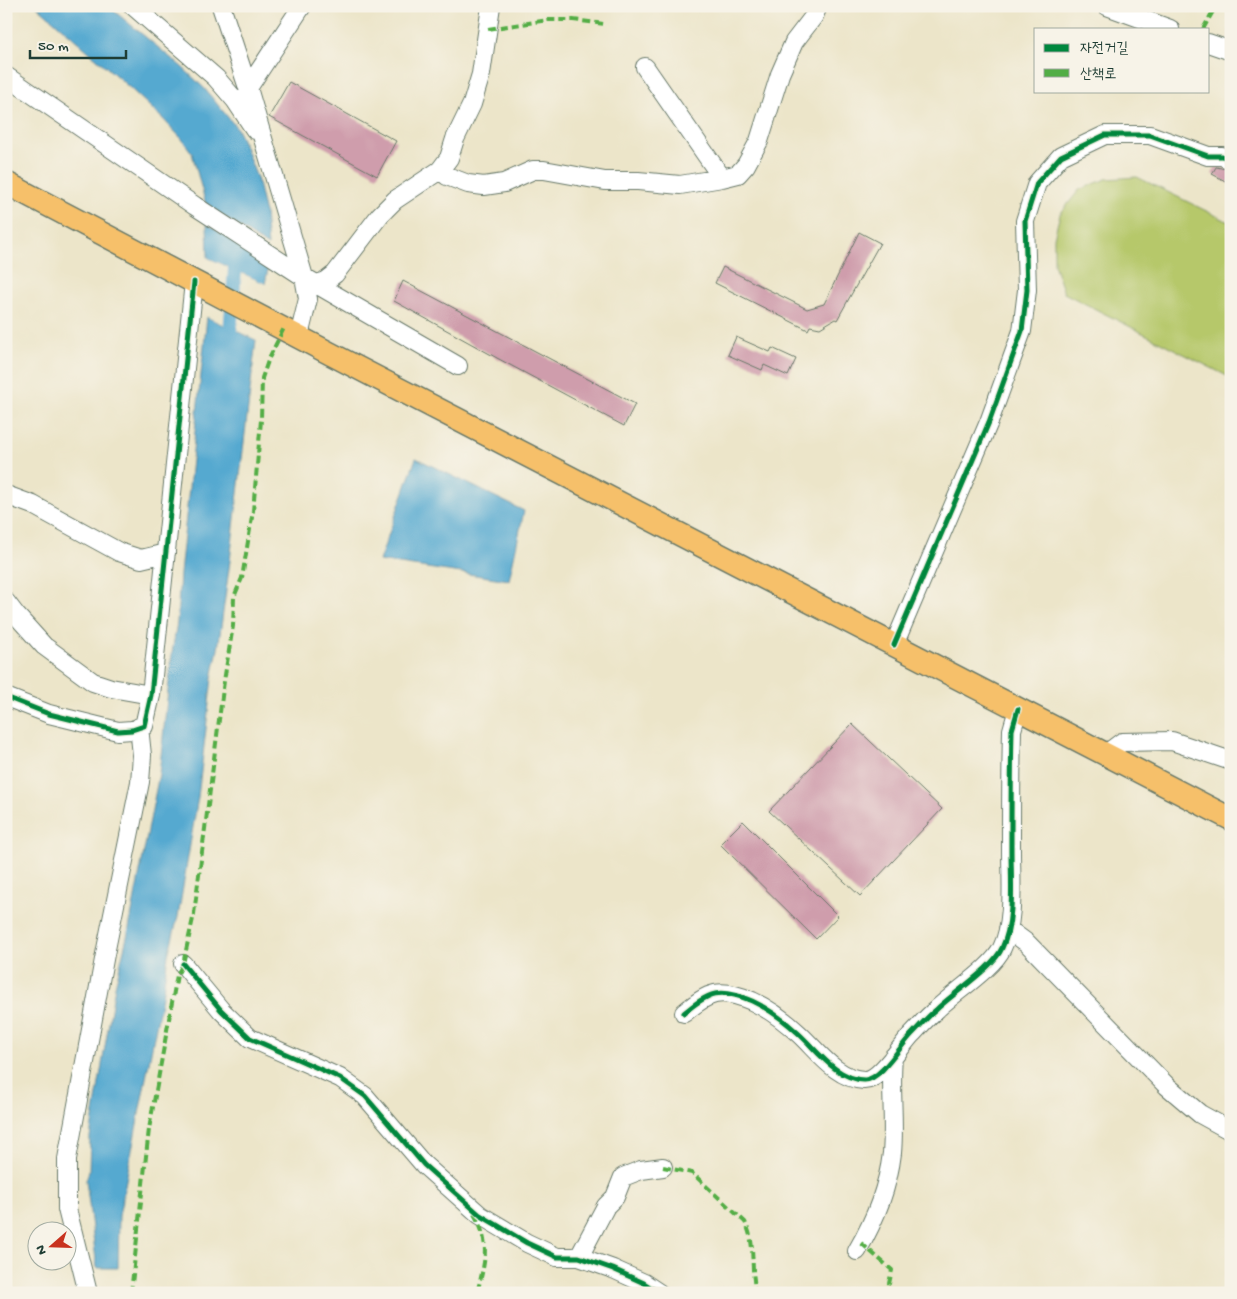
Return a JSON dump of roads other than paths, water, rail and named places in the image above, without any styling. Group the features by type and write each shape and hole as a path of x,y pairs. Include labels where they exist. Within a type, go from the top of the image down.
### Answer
{"main road":[{"path":"6,183 1231,819"}],"street":[{"path":"133,6 216,78 235,100 263,140"},
{"path":"221,6 310,281 308,299 291,332"},
{"path":"248,88 302,6"},
{"path":"310,281 326,281 335,274 380,215 394,200 440,170 449,158 455,139 472,104 481,74 491,6"},
{"path":"440,170 447,176 468,184 484,186 504,183 533,170 544,170 605,181 638,181 680,185 738,174 746,165 759,141 780,74 794,42 814,16 818,6"},
{"path":"1107,6 1167,28"},
{"path":"1210,44 1231,51"},
{"path":"644,68 722,178"},
{"path":"6,76 195,206 310,281 458,366"},
{"path":"894,645 989,422 1022,331 1027,290 1025,221 1037,183 1061,156 1105,135 1150,135 1208,156 1222,156 1231,160"},
{"path":"6,696 49,714 118,731 144,726 151,695 194,282"},
{"path":"6,494 33,506 119,552 141,559 166,553"},
{"path":"6,602 16,616 44,646 93,682 111,688 151,695"},
{"path":"684,1013 711,994 737,995 763,1006 779,1016 837,1070 851,1078 866,1080 875,1076 886,1067 903,1044 935,1010 989,964 1002,950 1008,929 1011,892 1012,730 1018,709"},
{"path":"88,1293 67,1209 67,1159 105,954 140,782 142,755 139,727"},
{"path":"1106,754 1122,742 1172,741 1231,761"},
{"path":"1008,929 1027,943 1167,1086 1200,1114 1231,1131"},
{"path":"183,964 221,1010 250,1038 340,1078 366,1096 424,1165 480,1215 526,1243 557,1257 579,1257 613,1269 644,1283 659,1293"},
{"path":"857,1251 869,1229 878,1206 892,1155 891,1079 893,1057"},
{"path":"579,1257 606,1206 614,1197 623,1177 641,1170 663,1167"}],"water":[{"path":"37,6 108,6 182,67 204,88 236,127 244,144 257,178 265,214 268,246 206,205 192,153 182,139 130,88"},
{"path":"207,224 269,264 265,284 208,258"},
{"path":"207,317 256,340 230,561 218,649 212,678 198,797 178,917 168,955 163,991 119,1216 118,1268 97,1268 86,1180 89,1171 90,1137 115,986 128,933 159,774 177,622 180,574"},
{"path":"416,458 524,511 509,580 379,561"}],"waterway":[{"path":"229,346 235,269 233,253"}]}
